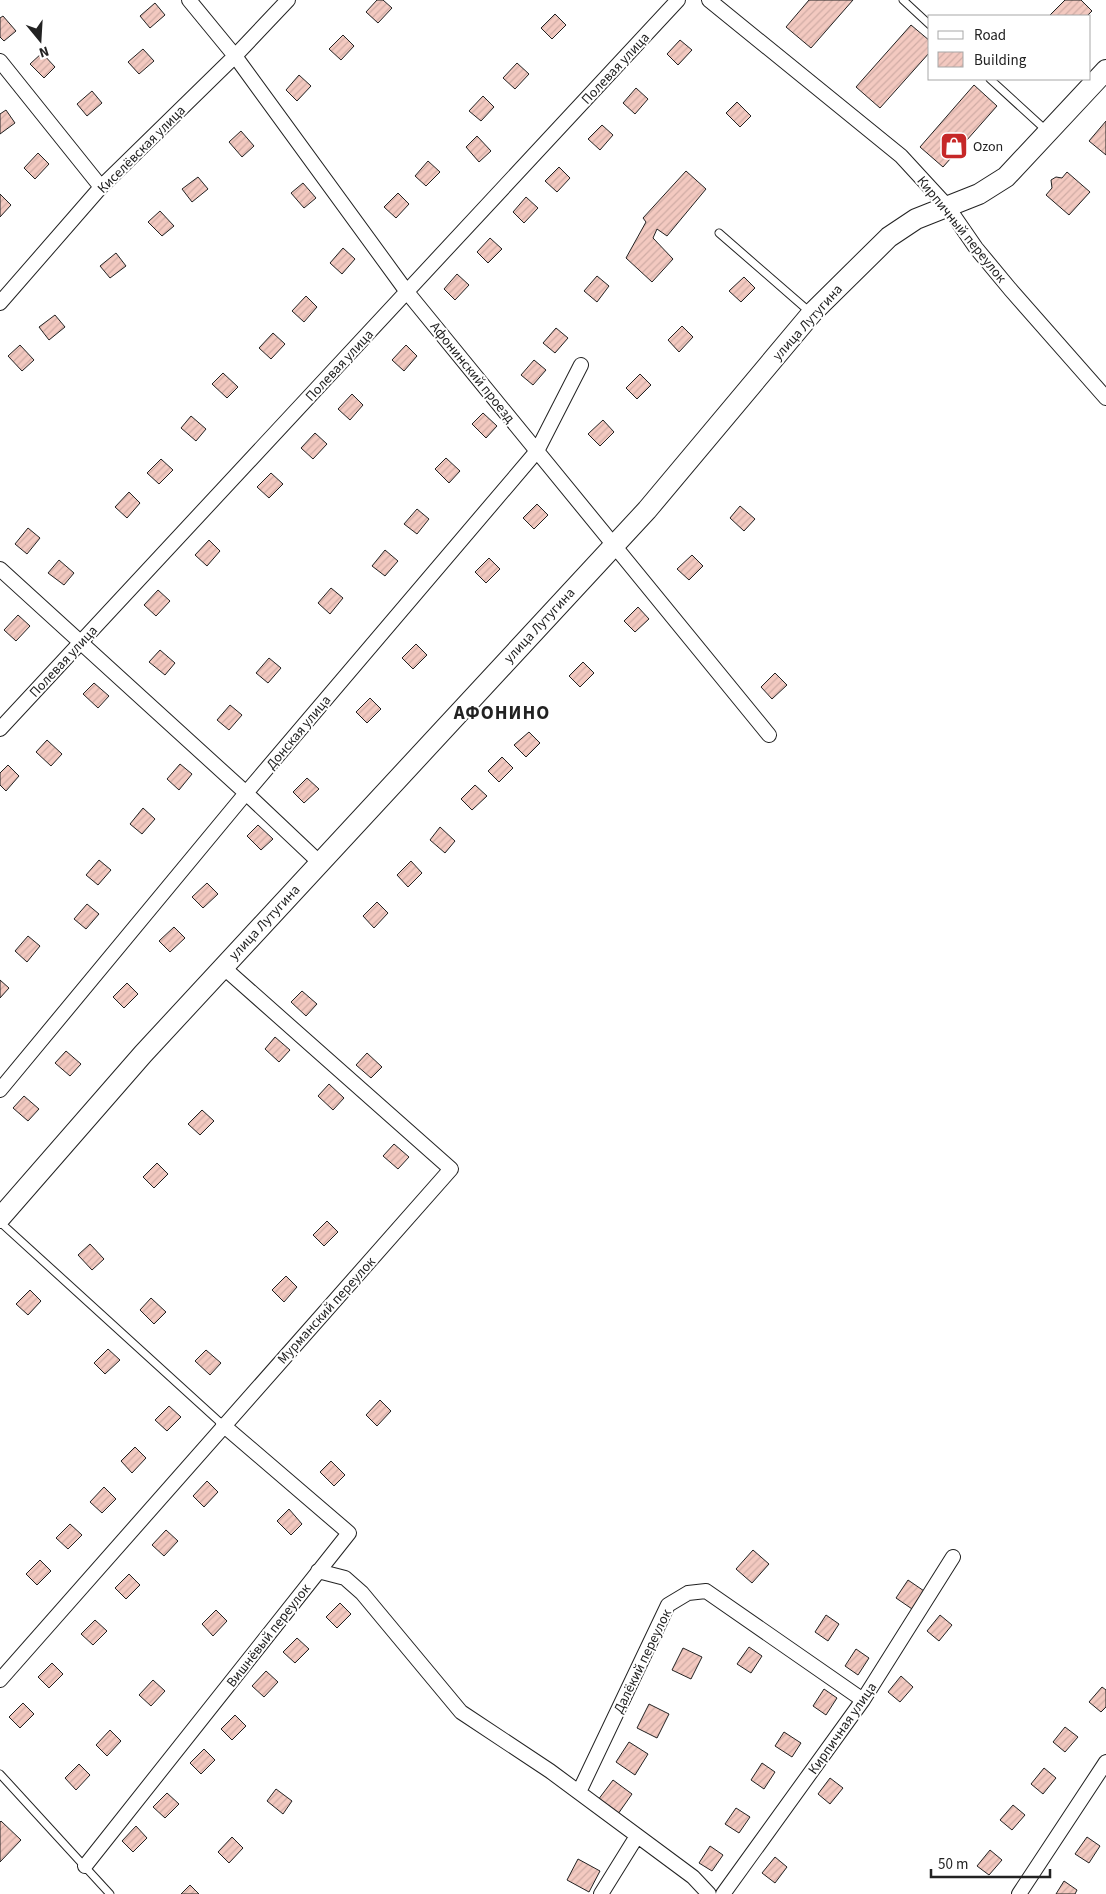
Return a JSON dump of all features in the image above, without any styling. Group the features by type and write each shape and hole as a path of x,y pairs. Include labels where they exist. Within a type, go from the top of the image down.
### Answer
{"main road":[{"name":"улица Лутугина","path":"0,1218 143,1054 647,510 812,313 889,237 916,219 979,194 1006,177 1106,70"}],"street":[{"name":"Афонинский проезд","path":"190,0 235,56 407,292 770,735"},
{"name":"Киселёвская улица","path":"0,303 100,187 235,56 288,0"},
{"name":"Полевая улица","path":"0,730 678,0"},
{"name":"Кирпичный переулок","path":"709,0 901,156 947,206 982,255 1106,398"},
{"path":"0,61 100,187"},
{"name":"Донская улица","path":"0,1090 246,793 537,451 581,365"},
{"path":"0,569 319,862"},
{"name":"Мурманский переулок","path":"0,1680 223,1425 451,1169 223,967"},
{"name":"Вишнёвый переулок","path":"85,1866 349,1533 223,1425"},
{"name":"Кирпичная улица","path":"723,1894 863,1700 954,1558"},
{"path":"318,1571 345,1578 362,1593 461,1712 579,1792 692,1877 709,1894"},
{"name":"Далёкий переулок","path":"579,1792 668,1604 688,1593 706,1591 863,1700"},
{"path":"1019,1894 1106,1762"},
{"path":"601,1894 637,1836"}],"lane":[{"path":"903,0 928,23"},
{"path":"991,80 1048,132"},
{"path":"719,233 812,313"},
{"path":"0,1222 223,1425"},
{"path":"0,1774 110,1894"}],"building":[{"path":"377,0 383,0 392,8 378,23 366,12"},
{"path":"809,0 853,0 811,48 786,27"},
{"path":"1065,0 1081,0 1092,11 1088,15 1050,15"},
{"path":"155,3 165,15 150,28 140,16"},
{"path":"555,14 566,25 552,39 541,28"},
{"path":"3,16 16,31 4,41 0,37 0,18"},
{"path":"911,25 928,39 928,54 880,108 856,87"},
{"path":"343,35 354,46 341,60 329,49"},
{"path":"680,40 692,50 678,65 667,54"},
{"path":"143,49 154,61 139,74 128,62"},
{"path":"42,53 55,67 44,78 30,64"},
{"path":"517,63 529,74 515,89 503,78"},
{"path":"299,75 311,86 297,101 286,90"},
{"path":"974,85 997,106 943,167 920,147"},
{"path":"636,88 648,99 635,114 623,103"},
{"path":"92,91 102,103 87,116 77,104"},
{"path":"483,96 494,107 481,121 469,111"},
{"path":"737,102 751,116 740,127 726,113"},
{"path":"6,110 15,123 0,134 0,114"},
{"path":"1106,121 1106,155 1089,141"},
{"path":"602,125 613,135 600,150 588,139"},
{"path":"241,131 254,146 242,157 229,142"},
{"path":"477,136 491,151 479,162 466,147"},
{"path":"38,153 49,164 35,179 24,168"},
{"path":"428,161 440,172 426,186 415,176"},
{"path":"559,167 570,178 557,192 545,181"},
{"path":"686,171 706,189 667,236 657,229 653,238 673,259 652,282 626,258 646,222 643,218"},
{"path":"1067,172 1090,192 1069,215 1046,195 1052,188 1051,180 1056,177 1062,178"},
{"path":"198,177 208,189 192,202 182,189"},
{"path":"303,183 316,198 304,208 291,193"},
{"path":"398,193 409,204 396,218 384,207"},
{"path":"0,194 11,205 0,217"},
{"path":"526,197 538,208 524,223 513,212"},
{"path":"160,211 174,226 162,236 148,222"},
{"path":"490,238 502,249 488,263 477,252"},
{"path":"343,248 355,259 342,274 330,263"},
{"path":"116,253 126,266 110,278 100,266"},
{"path":"457,274 469,285 455,300 444,289"},
{"path":"597,276 609,286 597,302 584,291"},
{"path":"744,277 755,288 741,302 729,291"},
{"path":"306,296 317,307 304,322 292,311"},
{"path":"55,315 65,327 49,340 39,327"},
{"path":"682,326 693,337 679,352 668,340"},
{"path":"556,328 568,338 555,353 543,343"},
{"path":"273,333 285,344 271,359 259,348"},
{"path":"20,345 34,360 22,371 8,356"},
{"path":"406,345 417,356 404,371 392,360"},
{"path":"534,360 546,370 533,385 521,375"},
{"path":"223,373 238,387 227,398 212,384"},
{"path":"640,374 651,385 637,399 626,388"},
{"path":"352,394 363,405 350,420 338,409"},
{"path":"483,413 497,426 486,438 472,424"},
{"path":"191,416 206,429 196,441 181,428"},
{"path":"603,420 614,432 600,446 588,434"},
{"path":"315,433 327,444 313,459 301,448"},
{"path":"446,458 460,471 449,483 435,469"},
{"path":"161,459 173,470 159,484 147,473"},
{"path":"271,473 283,484 269,498 257,487"},
{"path":"129,492 140,503 127,518 115,507"},
{"path":"537,504 548,515 534,529 523,518"},
{"path":"740,506 755,519 744,531 730,518"},
{"path":"417,509 429,519 417,534 404,524"},
{"path":"28,528 40,538 27,554 15,544"},
{"path":"209,540 220,551 207,566 195,555"},
{"path":"385,550 398,561 385,576 372,566"},
{"path":"692,555 703,566 689,580 677,569"},
{"path":"489,558 500,569 486,583 475,572"},
{"path":"59,560 74,573 64,585 48,573"},
{"path":"331,588 343,598 330,614 318,603"},
{"path":"158,590 170,601 156,616 144,605"},
{"path":"638,607 649,619 635,632 624,621"},
{"path":"18,615 30,626 16,641 4,630"},
{"path":"416,644 427,655 413,669 402,658"},
{"path":"160,650 175,663 165,675 149,662"},
{"path":"269,658 281,668 268,683 256,673"},
{"path":"583,662 594,673 580,687 569,676"},
{"path":"775,673 787,685 772,699 761,687"},
{"path":"94,683 109,696 98,708 83,694"},
{"path":"370,698 381,709 367,723 356,712"},
{"path":"230,705 242,715 229,730 217,720"},
{"path":"529,732 540,743 526,757 514,745"},
{"path":"47,740 62,754 51,766 36,752"},
{"path":"502,757 513,768 499,782 488,771"},
{"path":"180,764 192,774 179,790 167,779"},
{"path":"8,765 19,776 6,791 0,785 0,773"},
{"path":"307,778 319,789 304,803 293,792"},
{"path":"475,785 487,796 472,810 461,799"},
{"path":"143,808 155,819 142,834 130,824"},
{"path":"258,825 273,839 261,850 247,836"},
{"path":"440,827 455,841 445,853 430,840"},
{"path":"99,860 111,870 98,885 86,875"},
{"path":"411,861 422,873 408,887 397,875"},
{"path":"207,883 218,894 203,908 192,897"},
{"path":"377,902 388,913 374,928 363,916"},
{"path":"87,904 99,914 86,929 74,919"},
{"path":"174,927 185,938 170,952 159,941"},
{"path":"28,936 40,946 27,962 15,951"},
{"path":"0,980 9,988 0,998"},
{"path":"127,983 138,994 124,1008 113,997"},
{"path":"302,991 317,1004 306,1016 291,1002"},
{"path":"275,1037 290,1050 279,1062 265,1049"},
{"path":"66,1051 81,1064 70,1076 55,1063"},
{"path":"367,1053 382,1067 371,1078 356,1065"},
{"path":"329,1084 344,1098 333,1110 318,1096"},
{"path":"24,1096 39,1109 28,1121 13,1108"},
{"path":"202,1110 214,1121 200,1135 188,1124"},
{"path":"394,1144 409,1157 398,1169 383,1156"},
{"path":"157,1163 168,1174 154,1188 143,1177"},
{"path":"327,1221 338,1232 324,1246 313,1235"},
{"path":"90,1244 104,1259 92,1270 78,1255"},
{"path":"286,1276 297,1287 284,1302 272,1290"},
{"path":"30,1290 41,1301 28,1315 16,1304"},
{"path":"151,1298 166,1312 154,1324 140,1310"},
{"path":"108,1349 120,1360 105,1374 94,1363"},
{"path":"206,1350 221,1363 210,1375 195,1361"},
{"path":"380,1400 391,1411 377,1426 366,1415"},
{"path":"169,1406 181,1417 167,1431 155,1420"},
{"path":"135,1447 146,1458 132,1473 121,1461"},
{"path":"331,1461 345,1475 334,1486 320,1472"},
{"path":"207,1481 218,1492 204,1507 193,1496"},
{"path":"104,1487 116,1499 102,1513 90,1502"},
{"path":"289,1509 302,1524 291,1535 277,1521"},
{"path":"70,1524 82,1535 68,1549 56,1538"},
{"path":"166,1530 178,1541 164,1556 152,1545"},
{"path":"753,1550 769,1564 752,1583 736,1569"},
{"path":"40,1560 51,1571 37,1585 26,1574"},
{"path":"129,1574 140,1585 126,1599 115,1588"},
{"path":"908,1580 927,1593 915,1611 896,1598"},
{"path":"340,1603 351,1614 337,1628 326,1617"},
{"path":"216,1610 227,1621 213,1636 202,1624"},
{"path":"826,1615 839,1624 828,1641 815,1632"},
{"path":"940,1615 952,1625 939,1641 927,1631"},
{"path":"95,1620 107,1631 93,1645 81,1634"},
{"path":"297,1638 309,1649 295,1663 283,1652"},
{"path":"749,1647 762,1656 751,1673 737,1664"},
{"path":"683,1648 702,1657 691,1679 672,1670"},
{"path":"856,1649 869,1658 858,1675 845,1666"},
{"path":"52,1663 63,1674 49,1688 38,1677"},
{"path":"266,1671 278,1682 264,1697 252,1686"},
{"path":"901,1676 913,1687 900,1702 888,1692"},
{"path":"153,1680 165,1691 151,1706 139,1695"},
{"path":"1102,1687 1106,1690 1106,1707 1101,1712 1089,1702"},
{"path":"824,1689 837,1698 826,1715 813,1706"},
{"path":"23,1703 34,1714 20,1728 9,1717"},
{"path":"649,1704 669,1714 657,1738 637,1728"},
{"path":"235,1715 246,1726 232,1740 221,1729"},
{"path":"1065,1727 1078,1737 1065,1752 1053,1742"},
{"path":"110,1730 121,1741 107,1756 96,1745"},
{"path":"784,1732 801,1743 792,1757 775,1746"},
{"path":"629,1742 648,1754 635,1775 616,1762"},
{"path":"204,1749 215,1760 201,1774 190,1763"},
{"path":"762,1763 775,1772 764,1789 751,1780"},
{"path":"79,1764 90,1775 76,1790 65,1778"},
{"path":"1044,1768 1056,1778 1043,1794 1031,1784"},
{"path":"830,1778 843,1788 830,1804 818,1794"},
{"path":"613,1780 632,1794 618,1814 598,1800"},
{"path":"276,1789 292,1801 283,1814 267,1801"},
{"path":"167,1793 179,1804 165,1818 153,1807"},
{"path":"1013,1805 1025,1815 1012,1830 1000,1820"},
{"path":"736,1808 750,1817 739,1833 725,1824"},
{"path":"0,1822 21,1840 0,1862"},
{"path":"136,1826 147,1838 133,1852 122,1841"},
{"path":"232,1837 243,1848 229,1863 218,1852"},
{"path":"1087,1837 1100,1846 1089,1863 1075,1854"},
{"path":"710,1846 723,1855 712,1871 699,1863"},
{"path":"990,1850 1002,1860 989,1875 977,1866"},
{"path":"775,1857 787,1867 775,1883 762,1873"},
{"path":"578,1859 600,1871 589,1892 567,1880"},
{"path":"1064,1881 1077,1890 1075,1894 1056,1894"},
{"path":"190,1885 199,1894 181,1894"}],"place":[{"name":"Ozon","path":"954,146"}],"district":[{"name":"АФОНИНО","path":"502,712"}]}
